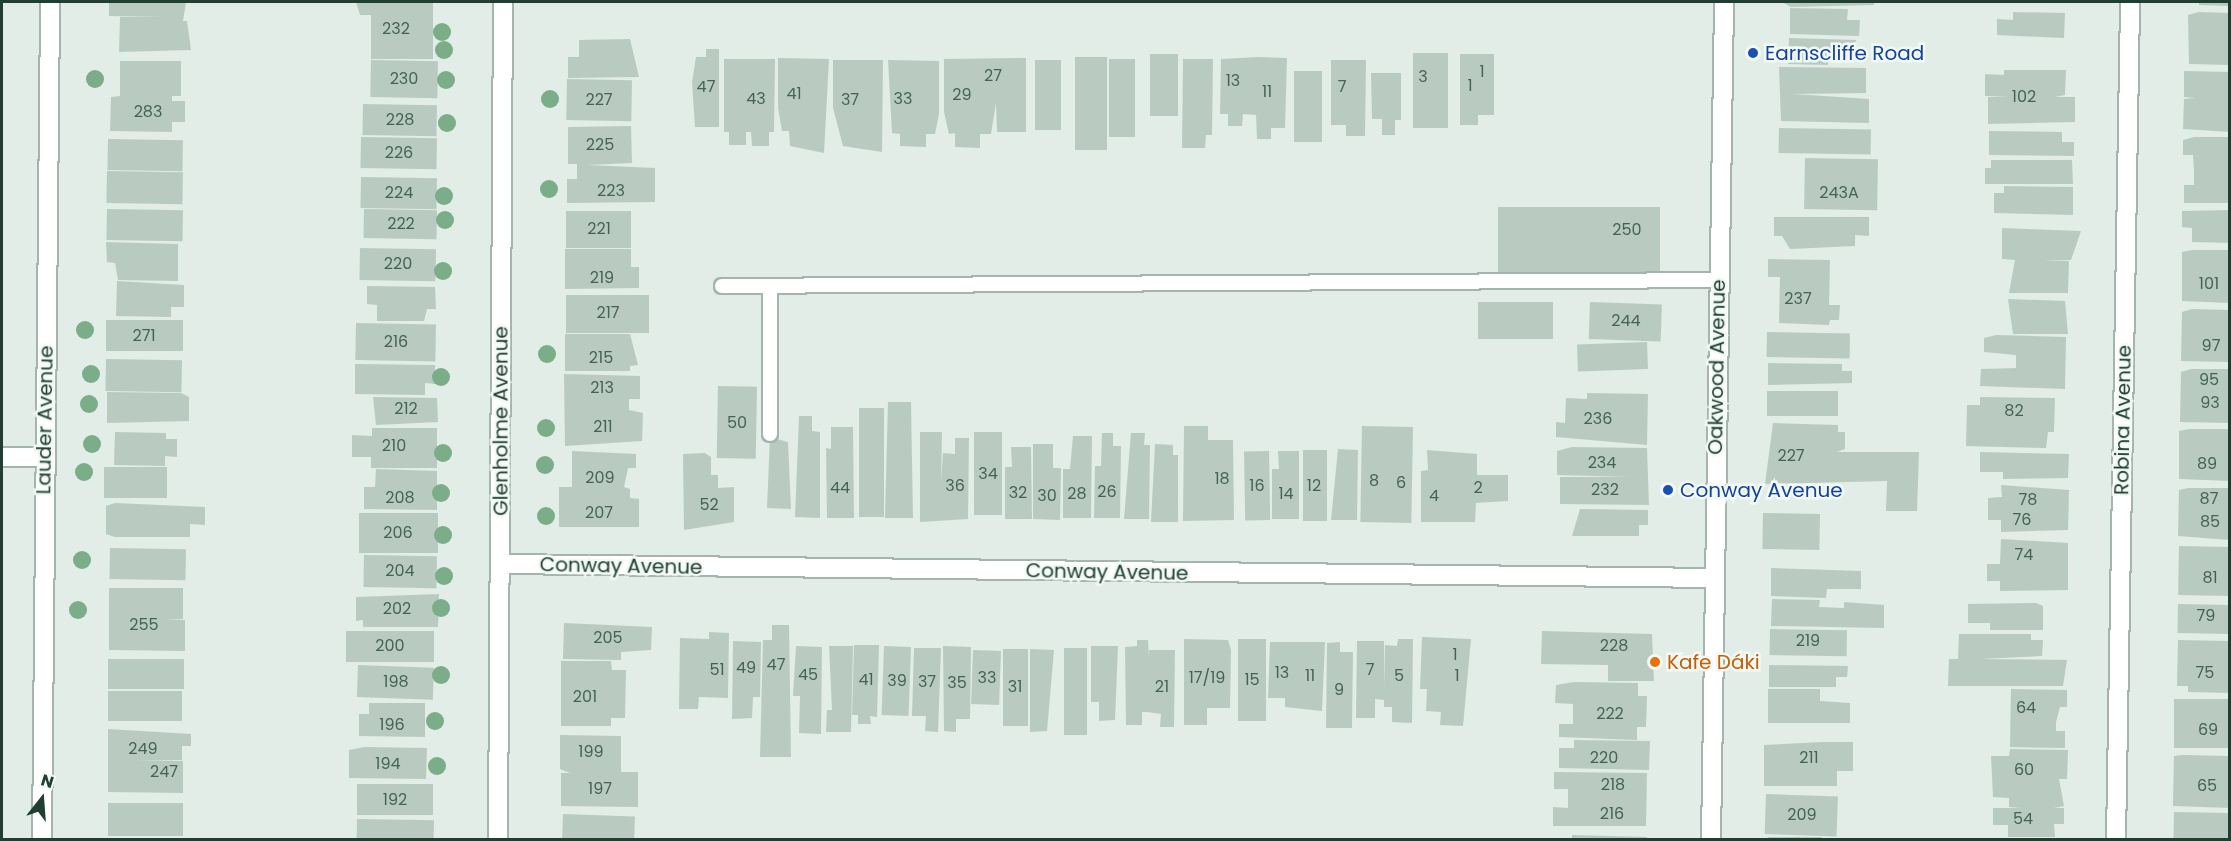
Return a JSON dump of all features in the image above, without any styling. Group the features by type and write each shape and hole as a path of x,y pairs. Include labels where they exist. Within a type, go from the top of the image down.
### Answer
{"street":[{"name":"Lauder Avenue","path":"42,840 50,2"},
{"name":"Glenholme Avenue","path":"498,840 503,2"},
{"name":"Oakwood Avenue","path":"1710,840 1712,578 1724,2"},
{"name":"Robina Avenue","path":"2116,840 2130,2"},
{"path":"2,457 44,457"},
{"name":"Conway Avenue","path":"501,564 1712,578"}],"lane":[{"path":"722,286 1719,280"},
{"path":"770,286 770,434"}],"building":[{"path":"109,2 186,2 183,21 187,21 191,50 119,52 120,17 162,17 109,16"},
{"path":"356,2 433,2 433,59 371,59 371,15 360,15"},
{"path":"1782,2 1874,2 1874,5 1791,7"},
{"path":"2199,2 2230,2 2230,6 2199,5"},
{"path":"1790,8 1848,9 1847,20 1860,20 1859,36 1790,34"},
{"path":"2013,12 2065,13 2064,38 1997,35 1997,19 2013,20"},
{"path":"2199,12 2230,13 2230,65 2189,64 2188,15"},
{"path":"1789,38 1856,40 1856,58 1828,57 1828,65 1788,64"},
{"path":"630,39 639,77 568,78 568,57 579,57 579,40"},
{"path":"706,49 719,49 719,127 695,127 692,82 696,57 706,57"},
{"path":"1413,53 1448,53 1448,128 1413,128"},
{"path":"1150,54 1178,54 1178,116 1150,116"},
{"path":"1460,54 1494,54 1494,115 1478,115 1478,125 1460,125"},
{"path":"1075,57 1107,57 1107,150 1075,150"},
{"path":"778,58 829,59 824,153 790,146 789,131 782,131 778,108"},
{"path":"1026,58 1026,132 997,132 996,103 991,134 980,134 980,148 955,147 955,133 949,134 944,112 944,59"},
{"path":"1287,58 1285,128 1271,128 1271,139 1257,139 1256,115 1243,114 1242,126 1228,126 1228,114 1220,114 1221,59"},
{"path":"724,59 775,59 774,132 769,132 769,146 752,146 751,132 746,132 746,145 729,145 729,132 724,132"},
{"path":"1109,59 1135,59 1135,137 1109,137"},
{"path":"1183,59 1213,59 1212,135 1206,135 1205,148 1182,148"},
{"path":"371,60 438,61 437,98 370,97"},
{"path":"833,60 883,60 882,152 843,146 833,108"},
{"path":"888,60 939,61 939,114 935,134 926,134 926,147 900,146 900,134 892,133"},
{"path":"1035,60 1061,60 1061,130 1035,130"},
{"path":"1331,60 1366,60 1365,136 1346,136 1346,125 1331,125"},
{"path":"120,61 181,61 181,96 172,96 172,101 185,101 185,122 172,122 172,132 110,131 111,97 120,96"},
{"path":"1779,67 1866,68 1866,93 1794,94 1869,99 1869,123 1781,121"},
{"path":"2004,70 2066,70 2065,95 2055,97 2075,97 2075,122 1988,124 1988,97 2007,96 1985,96 1985,74 2004,75"},
{"path":"1294,71 1322,71 1322,142 1294,142"},
{"path":"2184,71 2230,72 2230,132 2183,129 2184,99 2195,98 2184,97"},
{"path":"1371,73 1401,73 1401,120 1395,120 1395,135 1382,135 1382,119 1372,119"},
{"path":"567,79 632,80 631,121 566,120"},
{"path":"363,104 437,105 436,136 362,135"},
{"path":"631,126 632,163 588,165 655,168 655,202 567,203 567,179 577,179 577,164 568,164 568,127"},
{"path":"1779,128 1871,130 1871,155 1779,153"},
{"path":"1989,131 2062,132 2062,142 2074,142 2074,156 1989,155"},
{"path":"361,137 437,138 436,169 360,168"},
{"path":"2194,137 2230,137 2230,203 2184,203 2184,185 2194,185 2194,170 2193,155 2183,155 2183,140"},
{"path":"108,139 183,140 182,171 107,170"},
{"path":"1805,158 1878,159 1877,210 1804,209"},
{"path":"1991,160 2072,160 2073,184 1985,184 1985,168 1991,168"},
{"path":"107,171 183,172 182,204 106,203"},
{"path":"361,177 437,178 436,209 360,208"},
{"path":"2004,186 2073,187 2073,215 1994,213 1994,193 2004,193"},
{"path":"1498,207 1660,207 1660,274 1498,274"},
{"path":"107,209 183,210 182,241 106,240"},
{"path":"364,209 437,210 436,239 363,238"},
{"path":"2230,210 2230,243 2192,242 2192,228 2182,227 2182,211"},
{"path":"566,211 631,211 631,248 566,248"},
{"path":"1774,217 1869,217 1869,236 1855,235 1855,246 1790,249 1782,236 1774,236"},
{"path":"2002,228 2081,231 2071,260 2043,260 2069,261 2068,293 2009,293 2015,260 2002,259"},
{"path":"106,242 178,244 178,281 118,280 115,263 107,262"},
{"path":"360,248 436,249 435,281 359,280"},
{"path":"565,249 631,249 631,267 639,267 639,288 565,289"},
{"path":"2230,250 2230,303 2182,301 2182,252"},
{"path":"1768,259 1830,260 1829,305 1840,305 1839,320 1830,320 1829,325 1779,323 1780,277 1768,277"},
{"path":"117,281 184,285 184,307 171,307 171,317 116,316"},
{"path":"367,286 435,287 436,309 427,309 424,321 377,321 377,305 367,304"},
{"path":"566,295 649,295 649,333 566,333"},
{"path":"2008,299 2065,301 2068,334 2013,334"},
{"path":"1478,302 1553,302 1553,339 1478,339"},
{"path":"1590,302 1662,305 1661,341 1589,339"},
{"path":"2192,309 2230,310 2230,362 2181,361 2182,312"},
{"path":"106,320 183,320 183,351 106,351"},
{"path":"356,323 436,324 435,361 355,360"},
{"path":"1767,332 1850,333 1850,358 1767,357"},
{"path":"565,334 630,334 638,365 630,366 630,371 565,371"},
{"path":"1996,335 2066,337 2065,389 1980,386 1981,369 2016,368 2016,355 1984,352 1984,338"},
{"path":"1647,342 1648,369 1578,371 1577,344"},
{"path":"106,359 182,360 181,392 105,391"},
{"path":"1768,363 1842,364 1842,371 1852,371 1852,383 1768,385"},
{"path":"355,364 435,365 435,384 425,383 425,395 355,394"},
{"path":"2191,369 2230,369 2230,423 2180,422 2181,372"},
{"path":"564,374 640,376 640,399 629,399 629,410 643,413 642,441 565,446"},
{"path":"718,386 757,387 756,459 717,458"},
{"path":"1767,391 1838,391 1838,416 1767,416"},
{"path":"107,392 181,393 189,397 189,421 107,423"},
{"path":"1587,393 1648,394 1647,445 1556,437 1556,422 1565,423 1566,398 1587,399"},
{"path":"373,397 437,398 438,422 376,425"},
{"path":"1980,397 2055,398 2054,432 2048,432 2046,448 1966,446 1967,405 1980,405"},
{"path":"888,402 911,402 913,518 885,518"},
{"path":"859,408 884,408 884,517 859,517"},
{"path":"799,416 812,416 812,431 820,432 820,518 795,517"},
{"path":"1773,423 1838,425 1838,432 1845,432 1845,449 1837,452 1919,452 1917,511 1886,511 1887,481 1765,484"},
{"path":"1184,426 1208,426 1208,440 1233,440 1234,520 1183,521"},
{"path":"1362,426 1413,427 1411,523 1360,522"},
{"path":"831,427 853,427 854,518 827,518 826,448 831,449"},
{"path":"372,428 437,428 437,468 371,468 371,457 352,457 352,435 372,436"},
{"path":"2230,429 2230,481 2179,479 2179,431"},
{"path":"115,432 166,433 166,439 177,439 177,457 165,456 165,466 114,465"},
{"path":"920,432 942,432 941,482 943,453 955,454 955,438 969,438 968,519 920,522"},
{"path":"974,432 1002,432 1002,515 974,515"},
{"path":"1102,433 1113,433 1113,446 1121,446 1120,518 1094,518 1095,466 1101,466"},
{"path":"1131,433 1145,433 1144,445 1150,445 1149,519 1124,519"},
{"path":"1073,436 1092,436 1091,518 1063,518 1063,469 1070,469"},
{"path":"770,437 788,442 791,509 767,508"},
{"path":"1033,444 1053,444 1053,468 1061,468 1060,520 1033,519"},
{"path":"1155,444 1173,445 1173,455 1178,455 1178,522 1151,522"},
{"path":"1011,447 1031,447 1032,519 1005,519 1005,467 1012,467"},
{"path":"1572,447 1647,448 1649,505 1560,504 1560,477 1630,477 1557,475 1557,451"},
{"path":"1338,449 1358,450 1357,520 1331,520"},
{"path":"1303,450 1327,450 1327,521 1303,521"},
{"path":"1427,450 1477,454 1477,475 1508,475 1508,501 1476,503 1475,522 1421,522 1421,471 1428,470"},
{"path":"572,451 636,454 636,468 628,468 624,487 630,489 630,498 639,499 639,527 559,527 559,487 572,487"},
{"path":"1244,451 1269,451 1270,520 1245,520"},
{"path":"1278,451 1299,451 1299,519 1272,519 1272,469 1279,469"},
{"path":"1980,452 2069,454 2068,478 2003,479 2003,472 1980,472"},
{"path":"705,453 711,457 711,475 718,475 718,488 734,487 734,522 684,530 683,454"},
{"path":"104,467 167,467 167,498 104,498"},
{"path":"376,469 437,471 437,510 364,509 364,487 375,487"},
{"path":"2001,485 2069,490 2068,530 2001,532 2001,520 1988,520 1988,498 2002,497"},
{"path":"2230,488 2230,540 2178,536 2179,490"},
{"path":"115,503 205,507 205,525 190,524 190,537 115,537 106,534 106,506"},
{"path":"1580,509 1648,510 1648,525 1639,525 1639,536 1572,536"},
{"path":"359,513 438,513 438,553 359,553"},
{"path":"1763,513 1820,514 1819,550 1762,549"},
{"path":"2001,539 2068,543 2068,590 2000,591 2000,581 1987,581 1987,564 2000,564"},
{"path":"2179,546 2230,547 2229,596 2178,595"},
{"path":"110,548 186,549 185,580 109,579"},
{"path":"364,555 437,556 436,588 363,587"},
{"path":"1771,568 1861,571 1861,589 1827,589 1826,598 1771,596"},
{"path":"109,588 183,588 183,619 167,620 185,620 185,651 109,650"},
{"path":"439,594 438,627 363,627 363,620 356,621 356,597"},
{"path":"1772,599 1820,600 1819,607 1844,608 1844,602 1884,605 1884,628 1771,626"},
{"path":"2036,603 2043,606 2043,630 1990,630 1990,623 1968,623 1968,604"},
{"path":"2178,604 2230,605 2229,634 2177,633"},
{"path":"564,623 652,627 651,650 621,652 621,660 563,659"},
{"path":"772,625 789,625 791,757 760,757 763,640 772,640"},
{"path":"1770,629 1847,630 1847,656 1770,655"},
{"path":"346,631 434,631 434,662 346,662"},
{"path":"1542,631 1652,634 1654,681 1608,681 1608,665 1541,664"},
{"path":"709,632 729,633 728,698 699,697 698,709 679,709 680,638 709,639"},
{"path":"1959,634 2031,634 2031,640 2043,640 2042,656 1980,659 2067,660 2063,686 1948,686 1949,659 1958,659"},
{"path":"1422,637 1471,639 1463,726 1440,725 1441,712 1426,711 1427,689 1420,689"},
{"path":"1184,639 1228,640 1231,650 1230,708 1207,708 1207,725 1184,725"},
{"path":"1238,639 1266,639 1266,721 1238,721"},
{"path":"1398,639 1413,639 1412,723 1392,722 1392,707 1384,707 1384,700 1375,699 1375,718 1356,718 1357,641 1384,641 1384,690 1385,645 1397,646"},
{"path":"1137,640 1148,640 1149,659 1149,650 1175,650 1174,727 1160,727 1161,714 1147,712 1142,712 1142,725 1126,725 1125,647 1137,646"},
{"path":"2178,640 2230,641 2230,693 2188,692 2188,686 2177,686"},
{"path":"733,641 761,642 760,697 753,697 752,718 732,719"},
{"path":"1270,642 1325,642 1322,711 1285,707 1285,698 1268,698"},
{"path":"1340,642 1340,652 1353,652 1352,728 1326,728 1327,643"},
{"path":"854,645 879,645 877,717 870,716 871,724 858,724 858,715 852,715"},
{"path":"796,646 822,647 821,734 799,733 800,696 793,696"},
{"path":"829,646 853,646 851,732 826,732 827,710 832,710"},
{"path":"884,646 911,647 909,716 882,715"},
{"path":"943,646 971,647 970,719 956,719 956,732 944,731"},
{"path":"1091,646 1118,646 1115,720 1099,721 1099,702 1091,702"},
{"path":"914,648 941,648 938,732 925,731 926,716 912,716"},
{"path":"1064,648 1087,648 1087,735 1064,735"},
{"path":"1003,649 1028,649 1028,726 1003,726"},
{"path":"1030,649 1054,650 1047,731 1030,732"},
{"path":"973,650 1001,651 999,705 971,704"},
{"path":"108,659 184,659 184,689 108,689"},
{"path":"561,661 611,661 612,670 626,670 625,718 611,718 611,726 561,726"},
{"path":"358,665 434,668 433,700 357,697"},
{"path":"1769,665 1848,666 1847,677 1836,677 1836,687 1769,687"},
{"path":"1574,682 1638,683 1638,696 1647,696 1646,727 1637,727 1637,740 1559,737 1559,724 1573,724 1573,704 1555,703 1556,685"},
{"path":"1768,689 1820,689 1820,701 1850,703 1850,723 1768,723"},
{"path":"2011,689 2067,690 2067,707 2060,707 2056,722 2056,731 2065,731 2065,748 2010,747"},
{"path":"108,691 182,691 182,721 108,721"},
{"path":"2174,699 2230,699 2230,748 2174,748"},
{"path":"369,703 425,703 425,737 359,736 359,714 369,714"},
{"path":"108,729 191,734 191,746 182,746 182,760 137,760 183,761 183,793 108,792"},
{"path":"560,735 621,736 621,772 638,772 638,807 561,806 561,773 570,773 560,769"},
{"path":"1574,740 1650,741 1649,770 1559,768 1559,748 1574,748"},
{"path":"1853,742 1853,771 1837,771 1837,786 1764,786 1764,745"},
{"path":"365,747 427,748 426,779 349,778 349,750"},
{"path":"2010,749 2068,750 2067,779 2059,779 2064,806 2054,808 2064,808 2064,824 2054,824 2055,837 2008,837 2008,825 1993,825 1993,808 2021,808 2009,807 2009,798 1993,797 1991,756 2009,756"},
{"path":"2174,756 2230,756 2230,808 2173,806"},
{"path":"1554,772 1647,773 1646,826 1553,826 1553,807 1568,808 1568,789 1554,789"},
{"path":"357,784 433,784 433,815 357,815"},
{"path":"1766,794 1838,797 1837,836 1765,834"},
{"path":"108,803 183,803 183,836 108,836"},
{"path":"2174,812 2230,813 2230,840 2174,840"},
{"path":"563,814 635,817 634,840 562,840"},
{"path":"357,819 434,820 434,840 357,840"},
{"path":"1572,835 1647,837 1647,840 1572,840"},
{"path":"1768,837 1822,837 1822,840 1768,840"}],"place":[{"name":"Earnscliffe Road","path":"1753,53"},
{"name":"Conway Avenue","path":"1668,490"},
{"name":"Kafe Dáki","path":"1655,662"}]}
